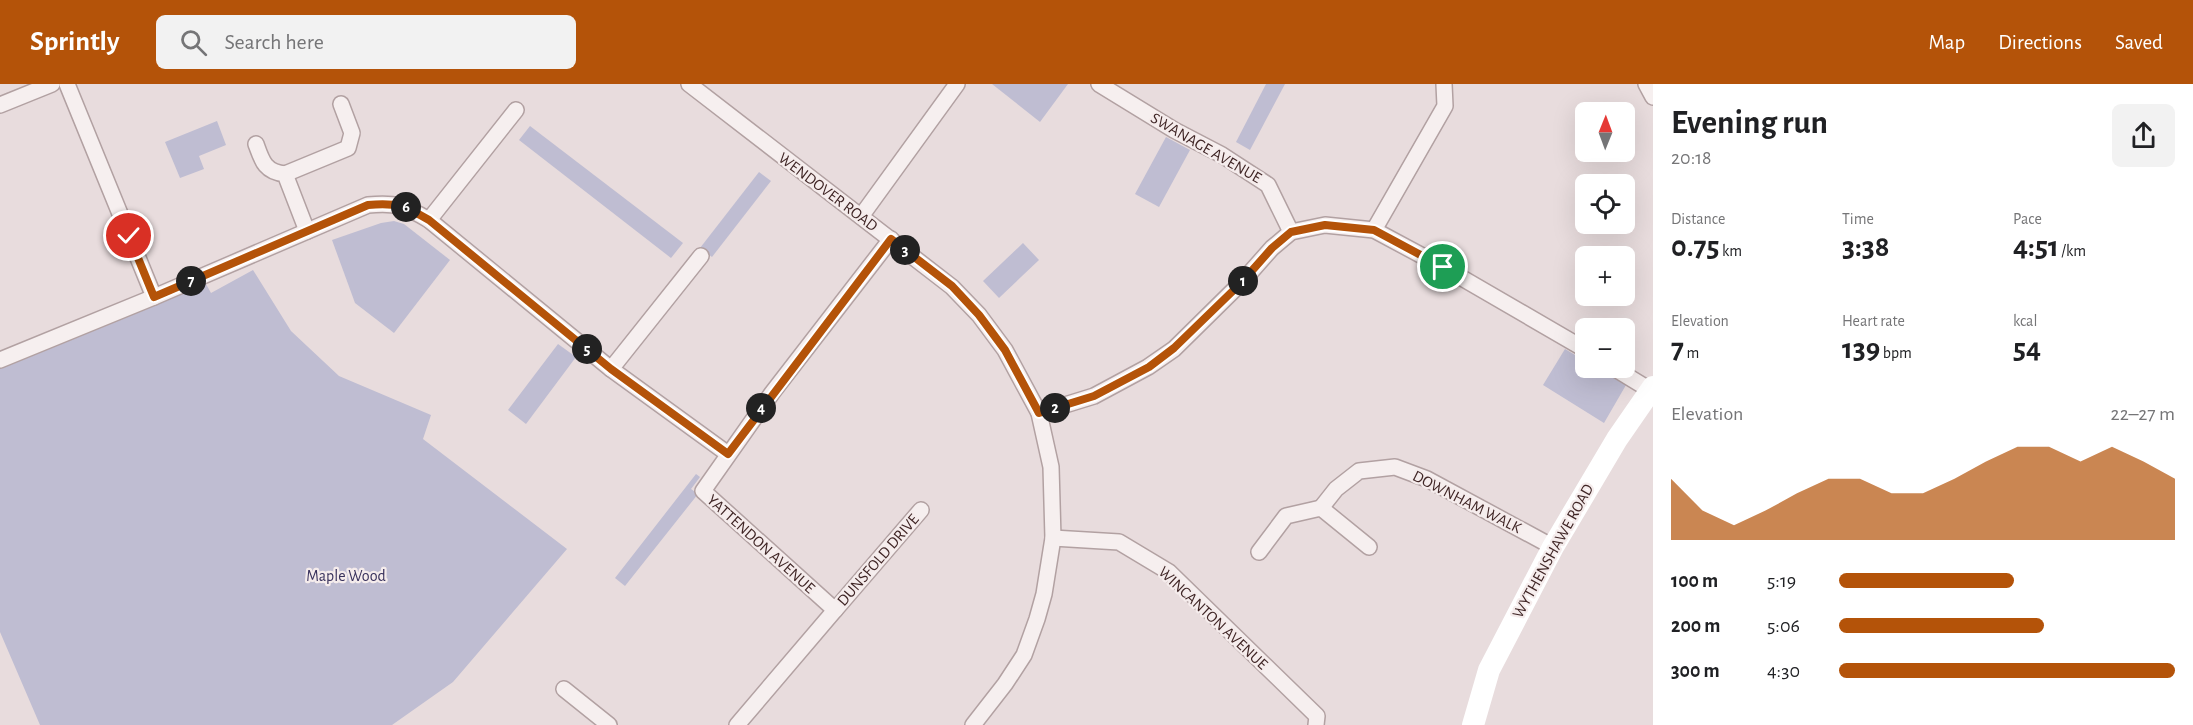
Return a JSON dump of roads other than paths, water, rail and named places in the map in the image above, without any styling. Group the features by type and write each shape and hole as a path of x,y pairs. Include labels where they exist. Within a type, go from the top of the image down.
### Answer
{"main road":[{"name":"WYTHENSHAWE ROAD","path":"1473,725 1489,670 1553,547 1617,439 1652,388"}],"street":[{"path":"0,105 52,84"},
{"path":"67,84 154,297"},
{"name":"WENDOVER ROAD","path":"689,84 952,286 979,315 1005,350 1039,413 1051,467 1053,538 1044,594 1024,655 973,725"},
{"path":"862,215 957,84"},
{"name":"SWANAGE AVENUE","path":"1099,84 1174,130 1222,155 1268,185 1291,232"},
{"path":"1374,230 1445,106 1444,84"},
{"path":"1646,84 1653,97"},
{"path":"256,144 262,161 268,168 275,173 285,174 348,148 352,133 341,104"},
{"path":"429,220 516,110"},
{"path":"285,174 308,231"},
{"path":"0,360 368,205 388,203 405,206 429,220 611,369 728,454"},
{"path":"1039,413 1094,396 1157,361 1174,348 1241,283 1272,248 1291,232 1325,225 1374,230 1575,344"},
{"name":"YATTENDON AVENUE","path":"835,610 702,491 891,239"},
{"path":"611,369 701,256"},
{"path":"1633,378 1652,388"},
{"name":"DOWNHAM WALK","path":"1321,508 1336,489 1359,471 1395,467 1426,479 1553,547"},
{"path":"1259,552 1286,516 1321,508 1369,547"},
{"name":"DUNSFOLD DRIVE","path":"835,610 921,510"},
{"name":"WINCANTON AVENUE","path":"1053,538 1119,542 1169,572 1317,716 1316,725"},
{"path":"737,725 835,610"},
{"path":"564,689 609,725"}],"park label":[{"name":"Maple Wood","path":"346,576"}]}
